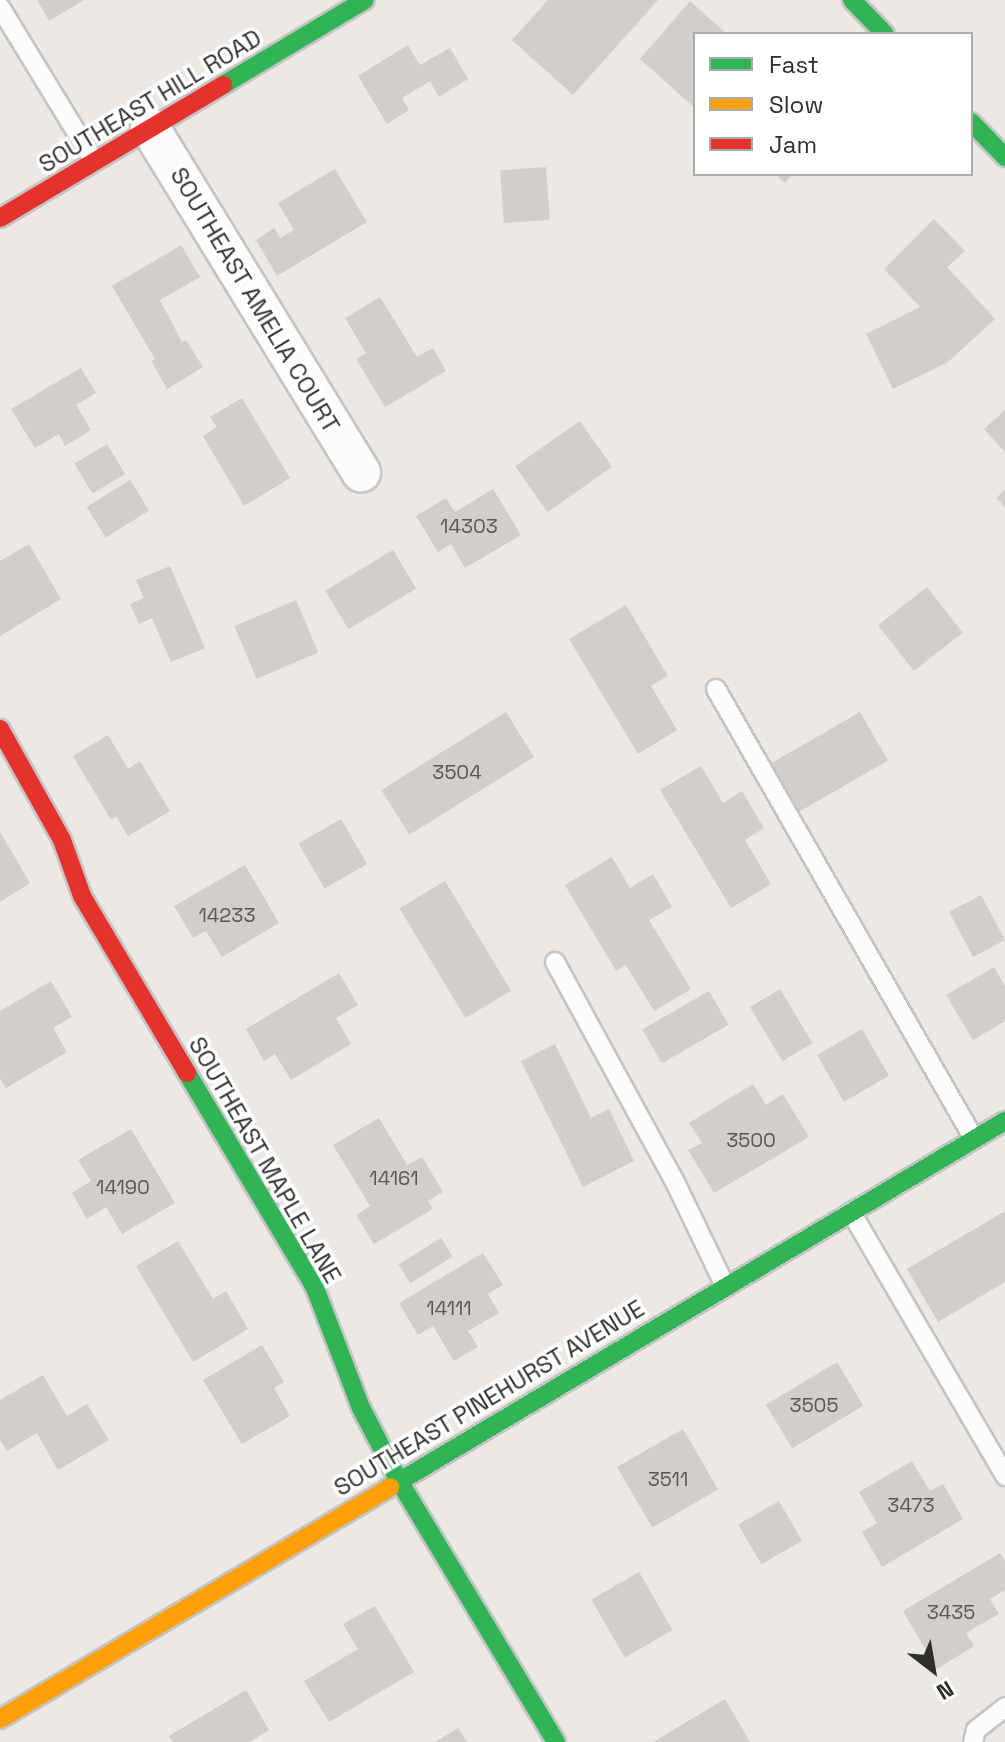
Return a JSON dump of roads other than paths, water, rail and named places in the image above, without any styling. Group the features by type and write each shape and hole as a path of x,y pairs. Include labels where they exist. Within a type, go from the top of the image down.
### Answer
{"street":[{"name":"SOUTHEAST HILL ROAD","path":"0,218 365,0"},
{"path":"852,0 883,32"},
{"path":"973,124 1005,157"},
{"name":"SOUTHEAST AMELIA COURT","path":"150,128 361,472"},
{"name":"SOUTHEAST MAPLE LANE","path":"0,729 62,840 82,896 315,1288 361,1408 398,1479 556,1742"},
{"name":"SOUTHEAST PINEHURST AVENUE","path":"0,1719 398,1479 1005,1121"}],"lane":[{"path":"0,7 94,161"},
{"path":"716,689 974,1139"},
{"path":"555,962 675,1182 725,1286"},
{"path":"851,1212 1005,1476"},
{"path":"973,1742 976,1730 1005,1707"}]}
